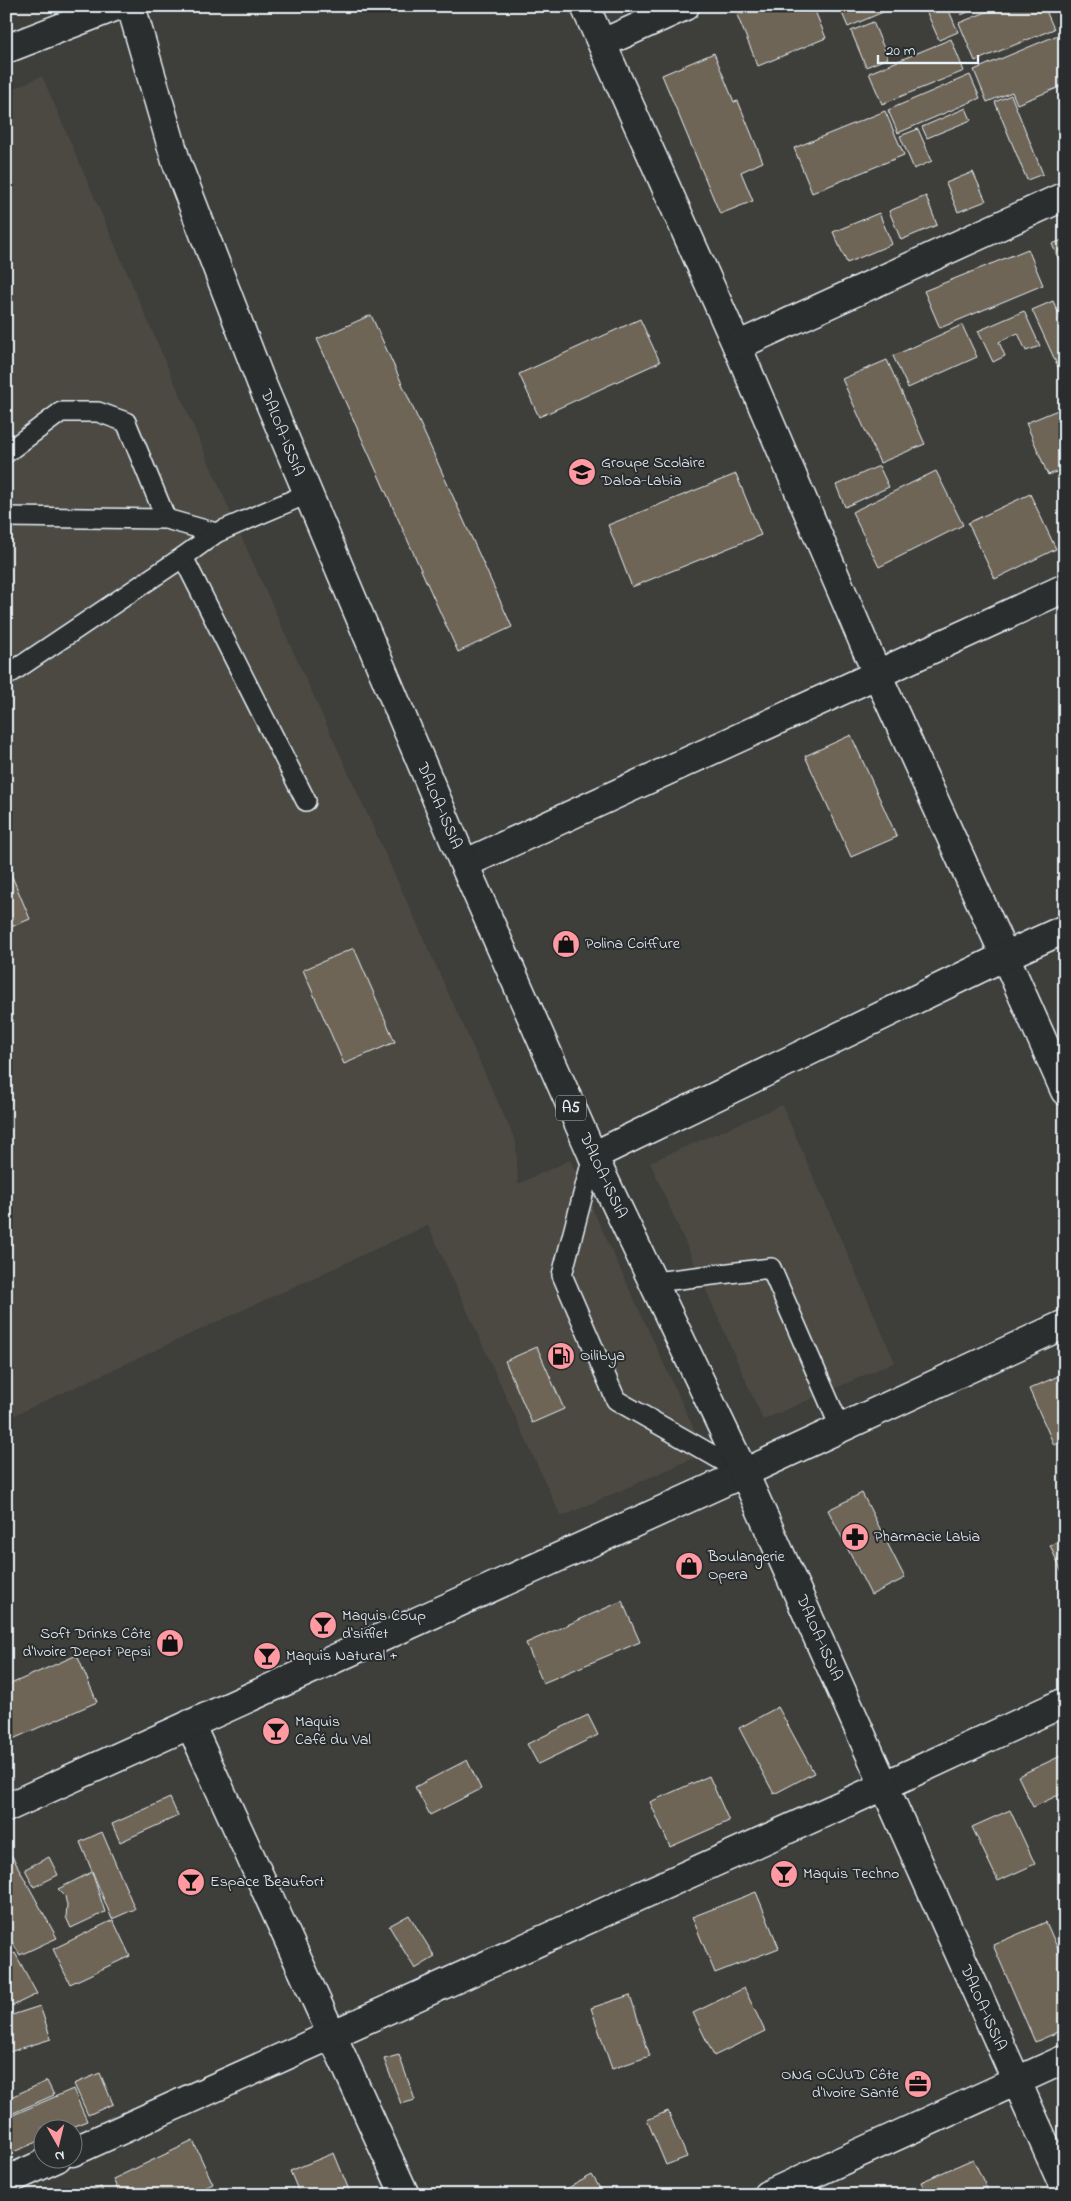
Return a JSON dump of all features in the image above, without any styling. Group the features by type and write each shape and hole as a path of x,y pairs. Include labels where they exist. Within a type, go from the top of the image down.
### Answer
{"street":[{"path":"6,49 118,6"},
{"name":"DALOA-ISSIA","path":"131,6 176,161 307,494 464,864 593,1156 744,1473 886,1785 1016,2082 1065,2188"},
{"path":"585,6 737,346 877,674 1006,956 1065,1092"},
{"path":"603,43 686,6"},
{"path":"737,346 1065,196"},
{"path":"464,864 1065,588"},
{"path":"593,1156 1065,929"},
{"path":"6,1808 744,1473 1065,1324"},
{"path":"82,2148 886,1785 1065,1702"},
{"path":"190,1724 330,2036 405,2195"},
{"path":"767,2195 1065,2058"},
{"path":"6,2181 35,2168"}],"lane":[{"path":"6,453 61,412 98,412 126,422 166,519"},
{"path":"6,676 183,558 216,533 307,494"},
{"path":"6,517 166,519 216,533"},
{"path":"183,558 306,801"},
{"path":"593,1156 562,1275 616,1400 744,1473"},
{"path":"654,1282 771,1268 840,1427"}],"shaded area":[{"path":"42,76 236,525 516,1142 518,1184 570,1160 705,1453 561,1517 428,1225 6,1419 6,92"},
{"path":"782,1105 895,1362 763,1420 650,1162"}],"building":[{"path":"758,6 813,6 826,38 758,66 737,15"},
{"path":"839,6 897,6 848,27"},
{"path":"924,6 947,6 958,32 939,40"},
{"path":"958,6 982,6 961,15"},
{"path":"1001,6 1044,6 1054,29 975,61 959,23"},
{"path":"873,22 888,58 866,67 851,31"},
{"path":"1065,32 1065,85 1017,104 1012,92 987,102 974,70"},
{"path":"951,39 964,71 882,104 869,73"},
{"path":"714,53 734,102 738,101 763,162 741,172 753,201 720,214 662,75"},
{"path":"970,75 980,98 898,133 888,110"},
{"path":"1011,95 1043,174 1027,180 995,102"},
{"path":"966,108 971,120 927,138 922,127"},
{"path":"885,111 904,155 812,193 794,148"},
{"path":"918,129 932,161 914,169 900,136"},
{"path":"973,172 986,201 958,212 946,183"},
{"path":"926,196 937,225 901,240 889,211"},
{"path":"879,213 892,244 847,263 833,232"},
{"path":"1065,239 1065,274 1052,244"},
{"path":"1028,249 1043,285 940,328 924,291"},
{"path":"1053,301 1065,327 1065,382 1032,310"},
{"path":"1024,311 1040,346 1026,351 1018,333 999,342 1005,356 993,362 978,331"},
{"path":"371,315 512,627 458,652 317,339"},
{"path":"640,319 660,362 539,417 519,374"},
{"path":"962,325 977,357 908,388 893,356"},
{"path":"887,360 925,444 880,463 842,379"},
{"path":"1065,407 1065,469 1048,475 1026,423"},
{"path":"879,466 889,487 845,507 836,485"},
{"path":"936,471 963,525 879,567 852,512"},
{"path":"736,474 761,535 632,587 608,525"},
{"path":"1030,494 1056,549 995,579 968,523"},
{"path":"851,735 897,837 851,857 805,756"},
{"path":"6,862 30,919 6,929"},
{"path":"354,948 395,1042 344,1064 303,970"},
{"path":"537,1347 564,1409 532,1423 505,1361"},
{"path":"1065,1373 1065,1440 1054,1445 1029,1389"},
{"path":"862,1493 905,1578 871,1595 828,1510"},
{"path":"1065,1539 1065,1580 1050,1545"},
{"path":"622,1601 640,1642 543,1683 526,1643"},
{"path":"77,1655 97,1702 6,1742 6,1686"},
{"path":"778,1707 814,1773 774,1794 739,1728"},
{"path":"588,1715 598,1735 538,1764 527,1744"},
{"path":"1065,1754 1065,1792 1033,1807 1018,1776"},
{"path":"467,1760 481,1789 430,1815 415,1787"},
{"path":"709,1776 729,1821 670,1847 650,1802"},
{"path":"170,1798 178,1816 120,1842 112,1824"},
{"path":"1010,1810 1035,1864 998,1881 972,1827"},
{"path":"102,1832 135,1909 112,1919 80,1842"},
{"path":"12,1856 57,1938 20,1955 6,1932 6,1859"},
{"path":"49,1857 58,1875 34,1887 25,1869"},
{"path":"92,1872 105,1912 71,1928 66,1917 67,1906 65,1896 58,1889"},
{"path":"756,1892 779,1948 715,1973 692,1917"},
{"path":"409,1915 435,1957 415,1969 389,1926"},
{"path":"113,1920 130,1956 70,1984 53,1949"},
{"path":"1046,1922 1065,1965 1065,2029 1035,2042 993,1945"},
{"path":"15,1953 37,1994 6,2009 6,1957"},
{"path":"744,1988 765,2031 714,2056 693,2013"},
{"path":"630,1995 650,2056 612,2069 591,2008"},
{"path":"40,2006 51,2039 6,2053 6,2017"},
{"path":"399,2055 415,2100 401,2104 384,2059"},
{"path":"100,2073 113,2104 88,2115 74,2084"},
{"path":"47,2081 54,2095 11,2114 6,2099"},
{"path":"73,2089 87,2121 82,2123 82,2118 32,2118 32,2144 6,2155 6,2118"},
{"path":"668,2111 687,2157 666,2165 647,2120"},
{"path":"193,2141 213,2184 190,2195 120,2195 113,2179"},
{"path":"334,2153 351,2195 300,2195 290,2171"},
{"path":"973,2159 990,2195 927,2195 921,2182"},
{"path":"592,2175 604,2195 557,2195 557,2194"},
{"path":"101,2187 104,2195 82,2195"}],"place":[{"name":"Groupe Scolaire Daloa-Labia","path":"582,472"},
{"name":"Polina Coiffure","path":"566,944"},
{"name":"Oilibya","path":"561,1356"},
{"name":"Pharmacie Labia","path":"855,1537"},
{"name":"Boulangerie Opera","path":"689,1566"},
{"name":"Maquis Coup d'sifflet","path":"323,1625"},
{"name":"Soft Drinks Côte d'Ivoire Depot Pepsi","path":"170,1643"},
{"name":"Maquis Natural +","path":"267,1656"},
{"name":"Maquis Café du Val","path":"276,1731"},
{"name":"Maquis Techno","path":"784,1874"},
{"name":"Espace Beaufort","path":"191,1882"},
{"name":"ONG OCJUD Côte d'Ivoire Santé","path":"918,2084"}]}
